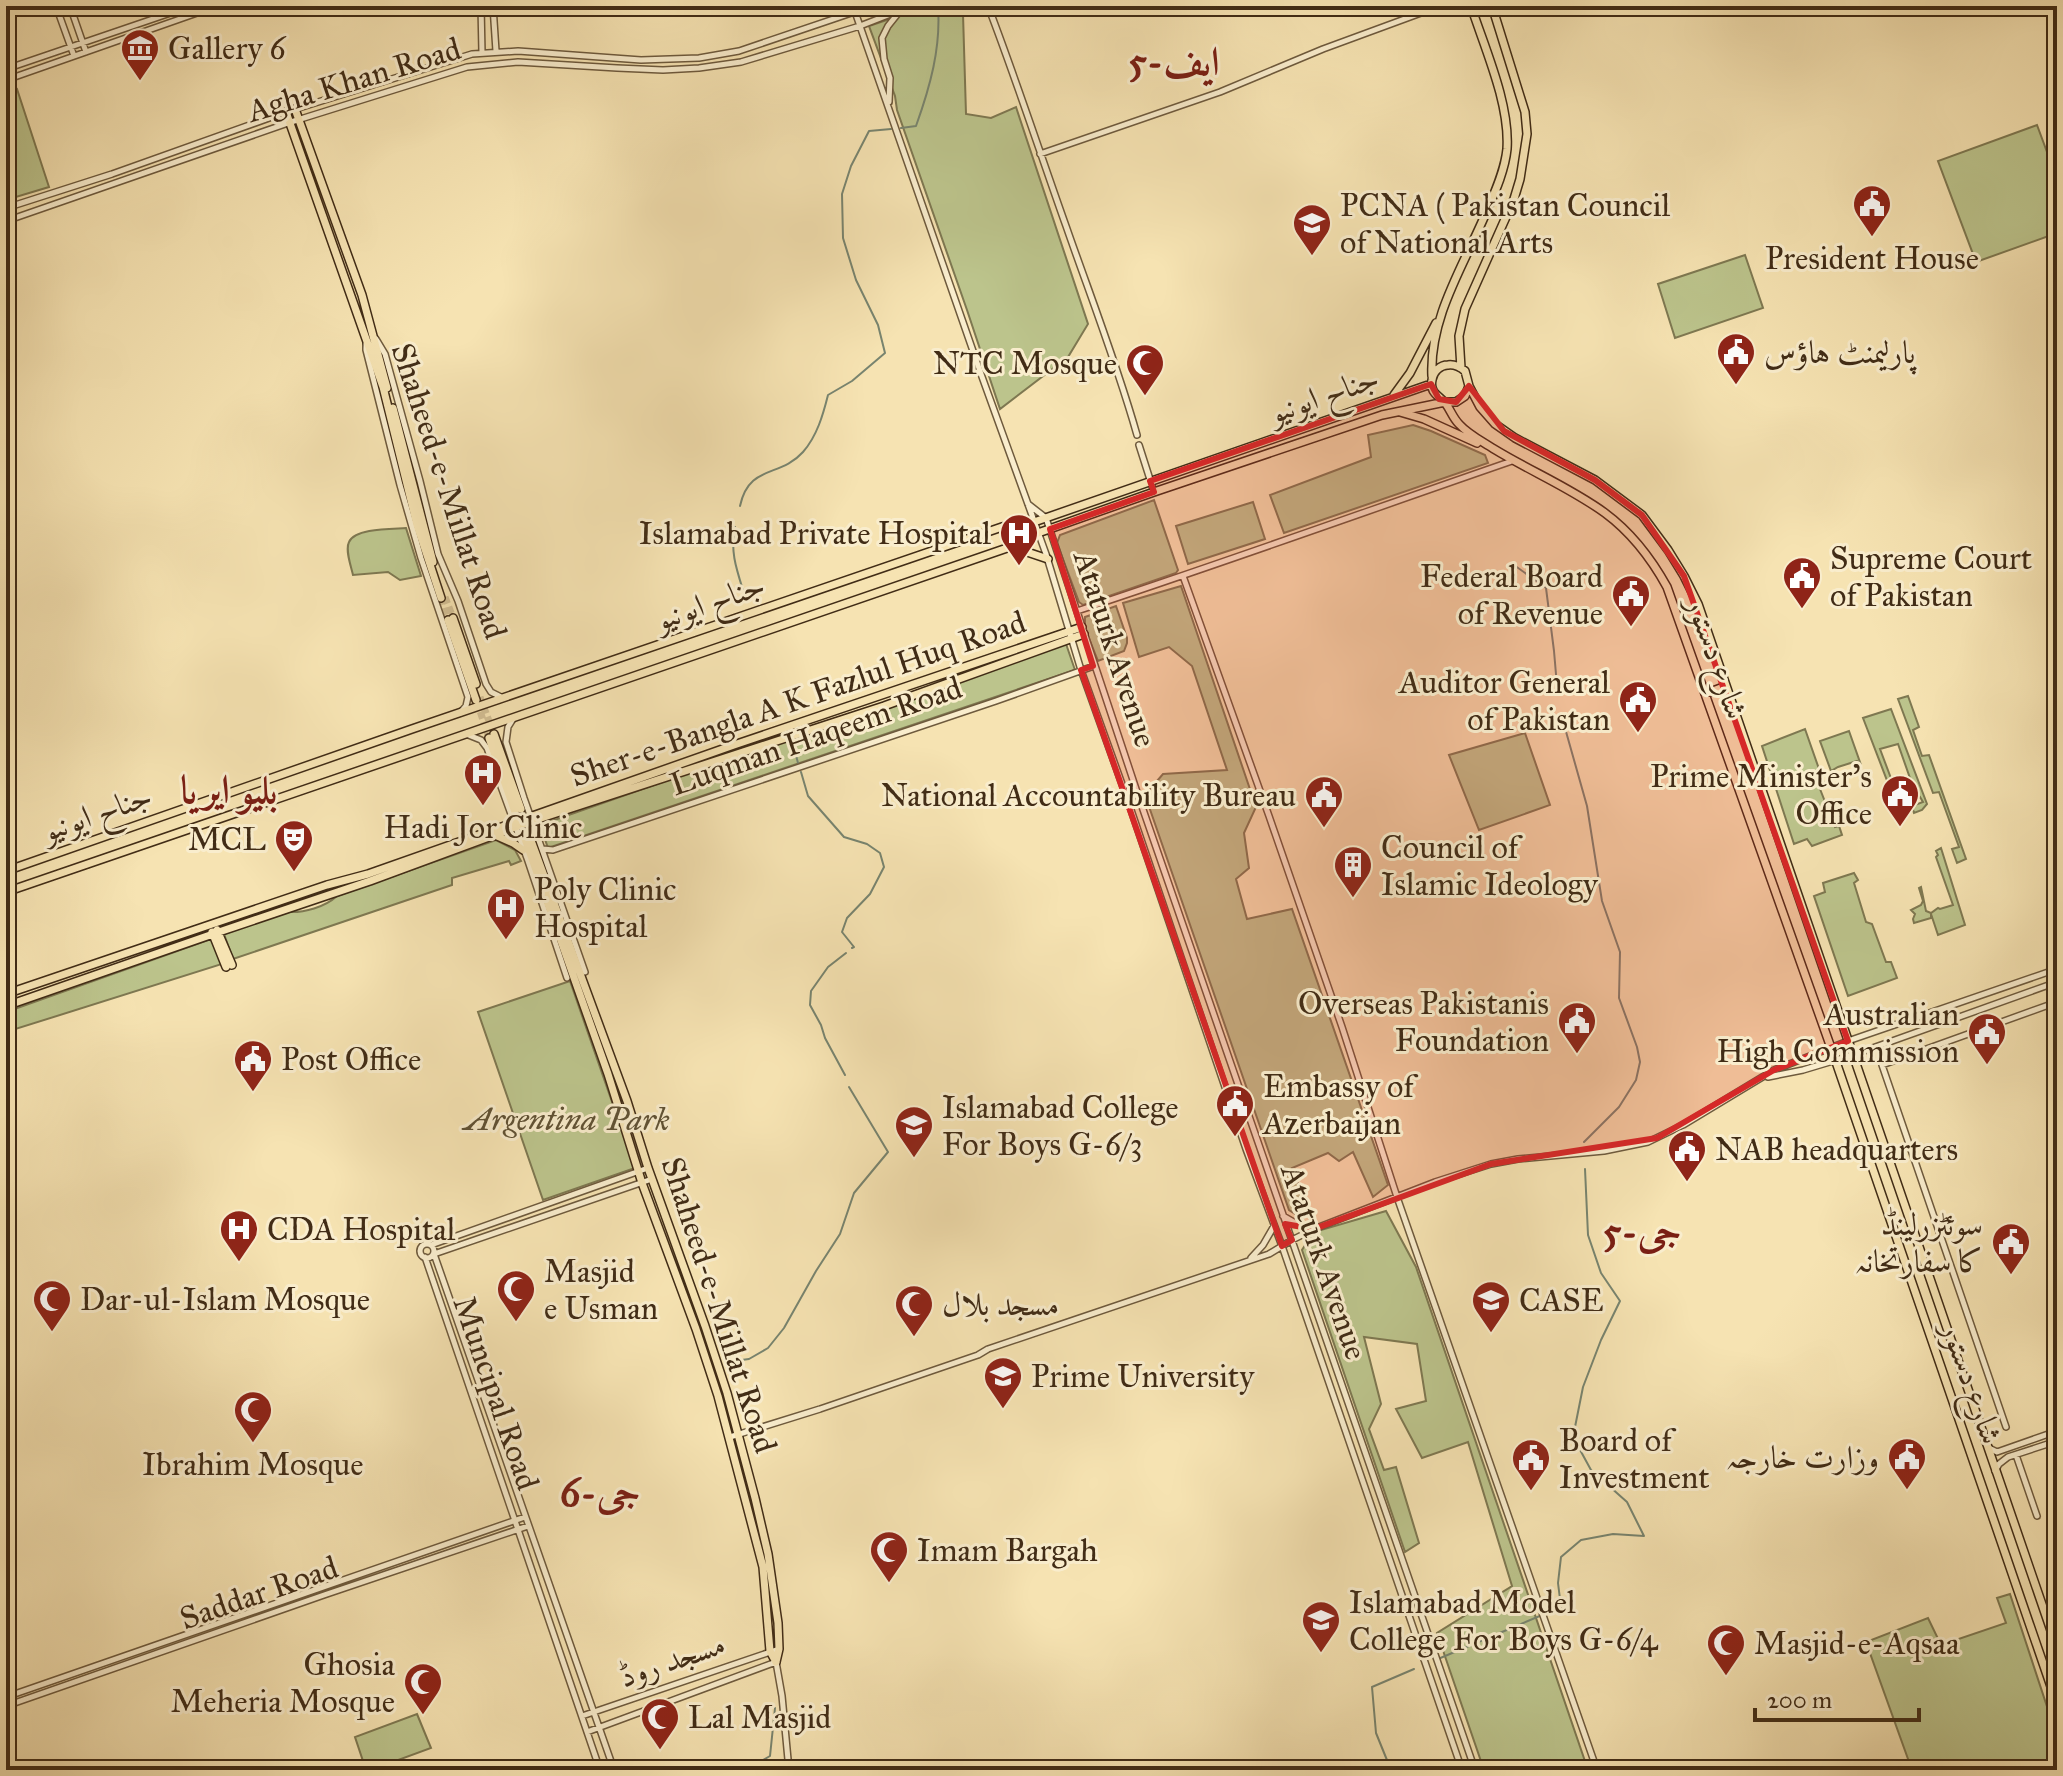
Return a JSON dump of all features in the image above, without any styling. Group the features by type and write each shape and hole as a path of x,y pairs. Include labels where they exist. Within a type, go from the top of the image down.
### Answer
{"main road":[{"path":"1393,397 1410,373 1442,311 1494,194 1507,149 1505,116 1499,91 1471,6"},
{"path":"1461,368 1459,336 1465,309 1514,199 1527,134 1525,112 1492,6"},
{"name":"Shaheed-e-Millat Road","path":"291,111 364,302 370,338 443,597"},
{"name":"Shaheed-e-Millat Road","path":"325,206 354,306 370,338"},
{"path":"354,306 364,302"},
{"path":"1431,381 1434,373 1449,364 1461,368 1468,376 1469,386 1461,400 1450,403 1435,395 1431,381 1432,351 1442,311"},
{"name":"جناح ایونیو","path":"6,871 1002,527 1046,518 1431,381"},
{"name":"شارع دستور","path":"1469,386 1486,415 1504,431 1595,480 1642,515 1668,550 1698,604 2057,1648"},
{"name":"جناح ایونیو","path":"6,892 1010,547 1038,533 1154,492 1382,415 1445,402"},
{"name":"شارع دستور","path":"1445,402 1456,422 1467,432 1576,495 1627,531 1654,564 1667,587 1835,1059 2057,1704"},
{"path":"1398,411 1491,447"},
{"path":"1010,547 1048,559"},
{"name":"Shaheed-e-Millat Road","path":"451,619 478,698"},
{"name":"Sher-e-Bangla A K Fazlul Huq Road","path":"515,825 884,706 1083,630"},
{"path":"1705,694 1726,686"},
{"path":"492,736 518,810"},
{"path":"6,994 370,881 515,825"},
{"path":"6,1006 327,885 515,825"},
{"path":"495,835 523,850"},
{"name":"Shaheed-e-Millat Road","path":"775,1650 776,1600 739,1435 705,1326 616,1071 527,836 730,1437 763,1567 776,1662"},
{"path":"1775,893 1794,886"},
{"path":"214,929 229,966"},
{"path":"696,1329 705,1326"}],"street":[{"path":"56,6 74,56"},
{"path":"70,6 86,52"},
{"path":"6,69 191,6 194,14"},
{"path":"6,80 217,6"},
{"path":"481,6 482,53"},
{"path":"493,6 496,51"},
{"name":"Agha Khan Road","path":"6,208 464,56 518,51 641,60 699,58 739,51 854,9 872,6"},
{"name":"Agha Khan Road","path":"6,221 295,121 467,67 518,62 663,70 699,68 741,62 860,26 911,6"},
{"path":"988,6 1137,435"},
{"path":"1040,154 1220,92 1323,49 1440,6"},
{"name":"Ataturk Avenue","path":"854,9 1048,559 1081,670 1462,1770"},
{"path":"888,106 890,78 882,38 901,10"},
{"path":"464,56 467,67"},
{"path":"54,192 57,203"},
{"name":"Shaheed-e-Millat Road","path":"460,714 468,697 400,485 366,350 370,338 385,354 438,554 458,601 486,684 491,692 504,699"},
{"path":"1139,445 1154,492"},
{"path":"1077,611 1513,461"},
{"name":"Ataturk Avenue","path":"1028,503 1046,518 1050,529 1282,1216 1475,1770"},
{"path":"1183,576 1342,1027 1397,1197 1597,1770"},
{"name":"Luqman Haqeem Road","path":"543,849 553,850 1094,666"},
{"path":"517,716 508,727 506,742 585,972"},
{"path":"466,734 484,743 567,978"},
{"path":"546,859 553,850"},
{"path":"1178,946 1189,942"},
{"path":"730,1437 1247,1262 1269,1254 1314,1229 1461,1173 1518,1159 1648,1142 1683,1125 1774,1070 1848,1041 2057,969"},
{"path":"1763,1078 1853,1055 2057,982"},
{"path":"2006,1427 1882,1065 2057,1002"},
{"path":"648,1168 431,1245 426,1244 420,1252 429,1258 652,1179"},
{"path":"590,1188 594,1199"},
{"path":"1282,1216 1314,1229"},
{"path":"1247,1262 1263,1245 1274,1226"},
{"path":"431,1245 614,1770"},
{"path":"439,1266 445,1250"},
{"name":"Muncipal Road","path":"425,1257 600,1770"},
{"path":"1986,1445 1997,1452 2057,1431"},
{"path":"1995,1472 2003,1459 2057,1441"},
{"path":"2016,1455 2037,1516"},
{"name":"Saddar Road","path":"6,1697 525,1517"},
{"name":"Saddar Road","path":"6,1706 528,1526"},
{"path":"1392,1565 1402,1560"},
{"name":"مسجد روڈ","path":"582,1716 775,1650"},
{"name":"Shaheed-e-Millat Road","path":"776,1662 789,1770"},
{"name":"مسجد روڈ","path":"587,1732 776,1662"}],"highlighted area":[{"path":"1431,384 1439,399 1456,402 1469,386 1504,431 1595,480 1642,515 1684,576 1848,1041 1774,1070 1657,1138 1491,1164 1314,1229 1285,1224 1292,1240 1282,1246 1081,670 1093,666 1050,529 1154,492 1150,481"}],"green space":[{"path":"928,6 977,6 963,14 966,114 991,118 1016,107 1088,324 1068,357 1000,409 869,26"},
{"path":"17,89 49,187 6,200 6,92"},
{"path":"2037,125 2057,179 2057,233 1976,262 1938,161"},
{"path":"1745,255 1763,308 1675,338 1658,284"},
{"path":"1413,425 1485,455 1488,463 1284,533 1270,495 1371,457 1368,435"},
{"path":"1154,500 1178,570 1176,573 1083,605 1079,602 1057,543 1060,535"},
{"path":"1253,502 1265,539 1188,564 1176,526"},
{"path":"406,528 421,576 400,580 388,572 353,575 348,549 353,537 374,530"},
{"path":"1181,586 1256,807 1244,833 1249,868 1236,879 1247,919 1292,909 1388,1185 1373,1197 1353,1152 1339,1161 1328,1153 1292,1168 1305,1200 1297,1215 1289,1210 1145,795 1163,774 1227,770 1192,666 1169,647 1139,657 1123,603"},
{"path":"1116,606 1127,643 1124,651 1098,661 1085,628 1085,617"},
{"path":"1065,641 1075,670 548,848 540,825"},
{"path":"1908,696 1919,727 1913,730 1922,756 1929,755 1966,859 1957,863 1952,849 1959,847 1939,792 1933,793 1898,699"},
{"path":"1891,709 1927,804 1914,813 1912,806 1923,802 1920,797 1917,798 1898,744 1880,749 1892,781 1888,783 1863,718"},
{"path":"1805,729 1825,786 1820,789 1835,827 1839,826 1842,835 1812,846 1807,839 1794,844 1762,746"},
{"path":"1849,731 1861,765 1857,761 1831,771 1820,741"},
{"path":"1525,733 1550,805 1479,830 1449,755"},
{"path":"496,840 515,850 521,861 511,865 509,861 452,878 452,885 233,959 224,934 288,912 314,908 337,896"},
{"path":"1941,848 1965,925 1938,935 1931,914 1931,918 1914,923 1915,914 1911,910 1923,901 1921,887 1926,911 1931,913 1953,905 1936,857 1936,851"},
{"path":"1854,873 1866,922 1872,924 1886,962 1891,962 1897,978 1848,996 1814,896 1825,892 1823,883"},
{"path":"211,939 222,964 6,1032 6,1012"},
{"name":"Argentina Park","path":"570,981 635,1168 543,1200 478,1012"},
{"path":"1386,1211 1416,1267 1588,1770 1484,1770 1437,1633 1512,1586 1468,1442 1422,1458 1396,1409 1426,1401 1417,1344 1364,1337 1381,1404 1369,1429 1384,1470 1396,1467 1419,1543 1405,1552 1302,1250 1314,1232"},
{"path":"2010,1594 2057,1737 2057,1770 1912,1770 1866,1642 1928,1618 1941,1645 2006,1623 1997,1598"},
{"path":"417,1714 431,1748 366,1770 355,1737"}],"waterway":[{"path":"901,128 916,126 926,97 936,52 938,7"},
{"path":"740,506 750,484 758,477 785,466 808,446 822,418 828,395 852,381 885,353 878,325 856,280 843,238 842,194 851,166 869,131 891,129"},
{"path":"735,527 733,551 743,590"},
{"path":"1514,565 1546,588 1557,686"},
{"path":"1563,721 1587,806 1602,901 1620,952 1619,998 1640,1062 1636,1080 1619,1107 1584,1142"},
{"path":"794,748 798,763"},
{"path":"801,772 808,796 844,837 867,844 880,853 884,867 870,894 847,918 842,932 852,948"},
{"path":"845,1075 810,1005 811,991 828,967 846,953"},
{"path":"734,1361 749,1359 768,1348 784,1328 840,1234 854,1193 888,1152 849,1087"},
{"path":"1438,1659 1561,1607 1558,1583 1561,1557 1581,1540 1613,1534 1644,1536 1627,1502 1591,1470 1573,1437 1583,1387 1620,1301 1601,1273 1588,1235 1585,1169"},
{"path":"1391,1770 1376,1733 1372,1687 1414,1669"},
{"path":"746,1770 770,1756 775,1708"}],"tunnel":[{"path":"445,597 453,618"},
{"path":"441,598 448,620"},
{"path":"480,697 492,729"},
{"path":"477,702 489,738"},
{"path":"515,812 524,836"}],"place":[{"name":"Gallery 6","path":"140,82"},
{"name":"President House","path":"1872,238"},
{"name":"PCNA ( Pakistan Council of National Arts","path":"1312,257"},
{"name":"پارلیمنٹ ہاؤس","path":"1736,386"},
{"name":"NTC Mosque","path":"1145,397"},
{"name":"Islamabad Private Hospital","path":"1019,567"},
{"name":"Supreme Court of Pakistan","path":"1802,610"},
{"name":"Federal Board of Revenue","path":"1631,628"},
{"name":"Auditor General of Pakistan","path":"1638,734"},
{"name":"Hadi Jor Clinic","path":"483,807"},
{"name":"Prime Minister's Office","path":"1900,828"},
{"name":"National Accountability Bureau","path":"1324,829"},
{"name":"MCL","path":"294,873"},
{"name":"Council of Islamic Ideology","path":"1353,899"},
{"name":"Poly Clinic Hospital","path":"506,941"},
{"name":"Overseas Pakistanis Foundation","path":"1577,1055"},
{"name":"Australian High Commission","path":"1987,1066"},
{"name":"Post Office","path":"253,1093"},
{"name":"Embassy of Azerbaijan","path":"1235,1138"},
{"name":"Islamabad College For Boys G-6/3","path":"914,1159"},
{"name":"NAB headquarters","path":"1687,1183"},
{"name":"CDA Hospital","path":"239,1263"},
{"name":"سوئٹزرلینڈ کا سفارتخانہ","path":"2011,1276"},
{"name":"Masjid e Usman","path":"516,1323"},
{"name":"Dar-ul-Islam Mosque","path":"52,1333"},
{"name":"CASE","path":"1491,1334"},
{"name":"مسجد بلال","path":"914,1338"},
{"name":"Prime University","path":"1003,1410"},
{"name":"Ibrahim Mosque","path":"253,1444"},
{"name":"وزارت خارجہ","path":"1907,1491"},
{"name":"Board of Investment","path":"1531,1492"},
{"name":"Imam Bargah","path":"889,1584"},
{"name":"Islamabad Model College For Boys G-6/4","path":"1321,1654"},
{"name":"Masjid-e-Aqsaa","path":"1726,1677"},
{"name":"Ghosia Meheria Mosque","path":"423,1716"},
{"name":"Lal Masjid","path":"660,1751"}],"district":[{"name":"ایف-5","path":"1174,61"},
{"name":"بلیو ایریا","path":"229,789"},
{"name":"جی-5","path":"1642,1231"},
{"name":"جی-6","path":"600,1492"}]}
